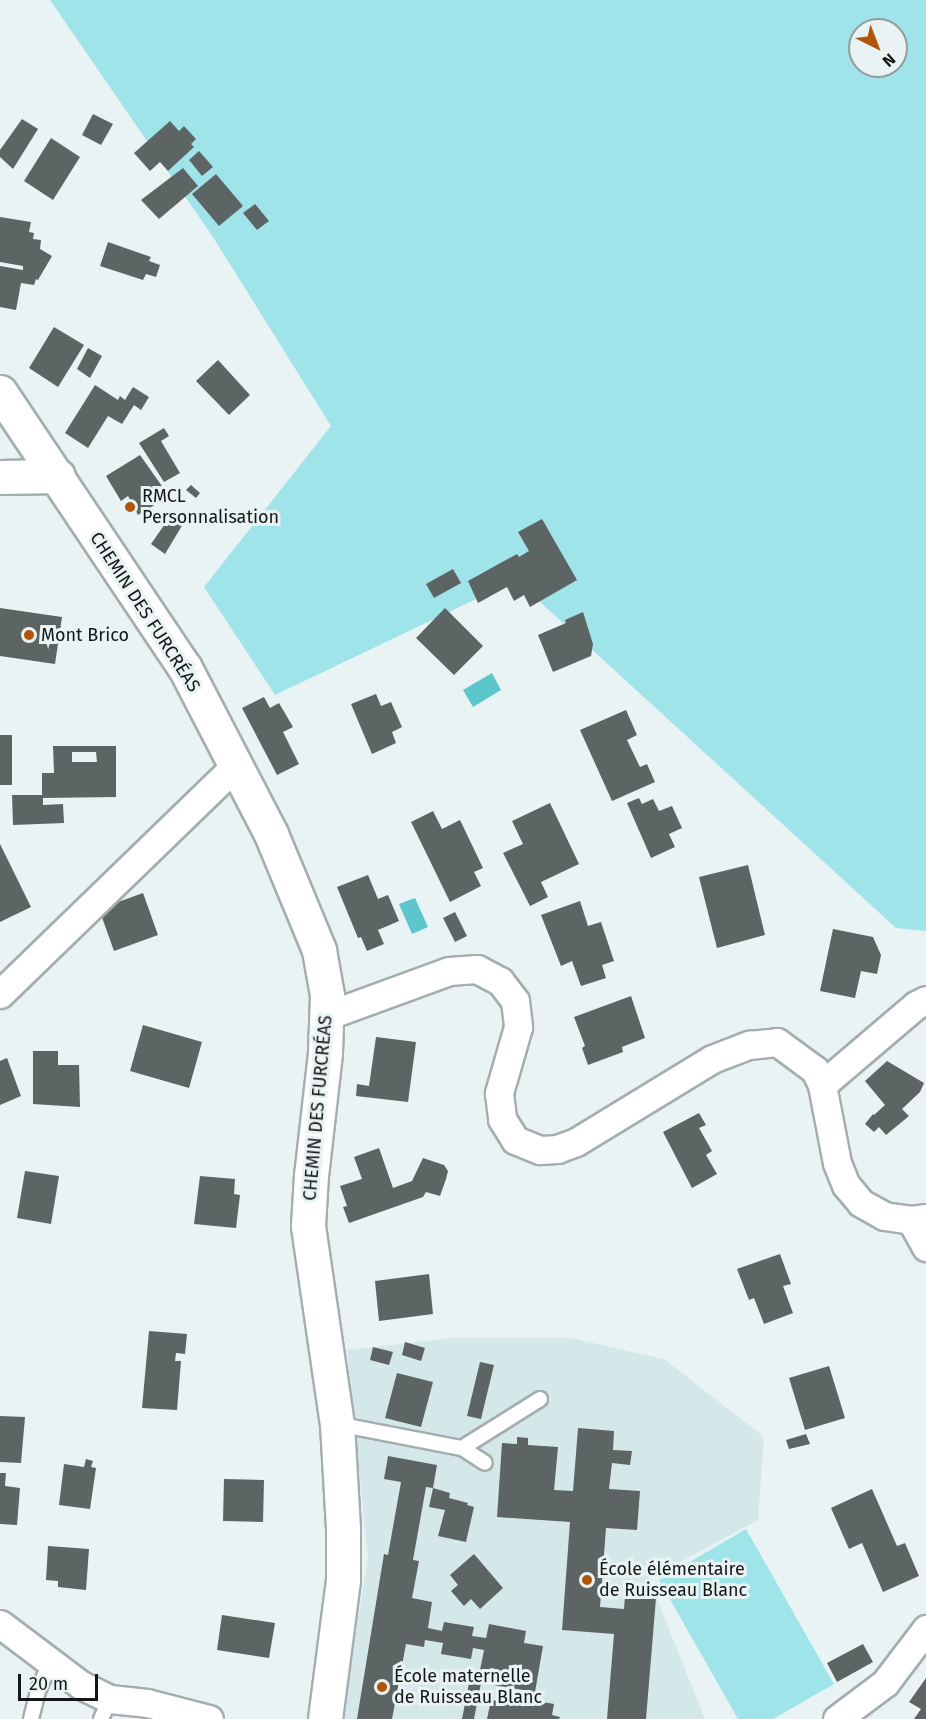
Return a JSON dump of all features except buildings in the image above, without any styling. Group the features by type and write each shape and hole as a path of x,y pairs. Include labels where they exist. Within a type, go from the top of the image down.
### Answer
{"street":[{"name":"CHEMIN DES FURCRÉAS","path":"0,392 185,668 271,834 319,950 327,995 326,1053 311,1175 308,1226 337,1424 343,1529 343,1580 326,1719"},
{"path":"0,477 58,476"},
{"path":"0,994 236,766"},
{"path":"326,1016 449,971 477,969 500,981 515,1001 518,1028 499,1093 502,1119 515,1140 540,1150 557,1149 576,1142 712,1059 749,1045 777,1042 815,1070 822,1085 837,1163 846,1185 861,1203 884,1216 918,1219 926,1247"},
{"path":"822,1085 916,1005 926,1000"},
{"path":"1,1628 51,1660 105,1709 147,1703 209,1719"},
{"path":"837,1719 885,1683 926,1629"}],"lane":[{"path":"462,1448 540,1400"},
{"path":"337,1424 462,1448 485,1462"},
{"path":"31,1719 38,1691 51,1660"}],"shaded area":[{"path":"50,0 926,0 926,931 896,928 516,580 275,695 204,587 331,426 213,237"},
{"path":"492,673 501,690 473,707 463,690"},
{"path":"415,898 428,927 412,934 399,904"},
{"path":"452,1338 571,1338 664,1359 764,1437 758,1520 649,1579 705,1719 341,1719 368,1559 347,1350"},
{"path":"746,1529 834,1684 773,1719 738,1719 659,1580"}],"place":[{"name":"RMCL Personnalisation","path":"130,507"},
{"name":"Mont Brico","path":"29,635"},
{"name":"École élémentaire de Ruisseau Blanc","path":"587,1580"},
{"name":"École maternelle de Ruisseau Blanc","path":"382,1687"}]}
